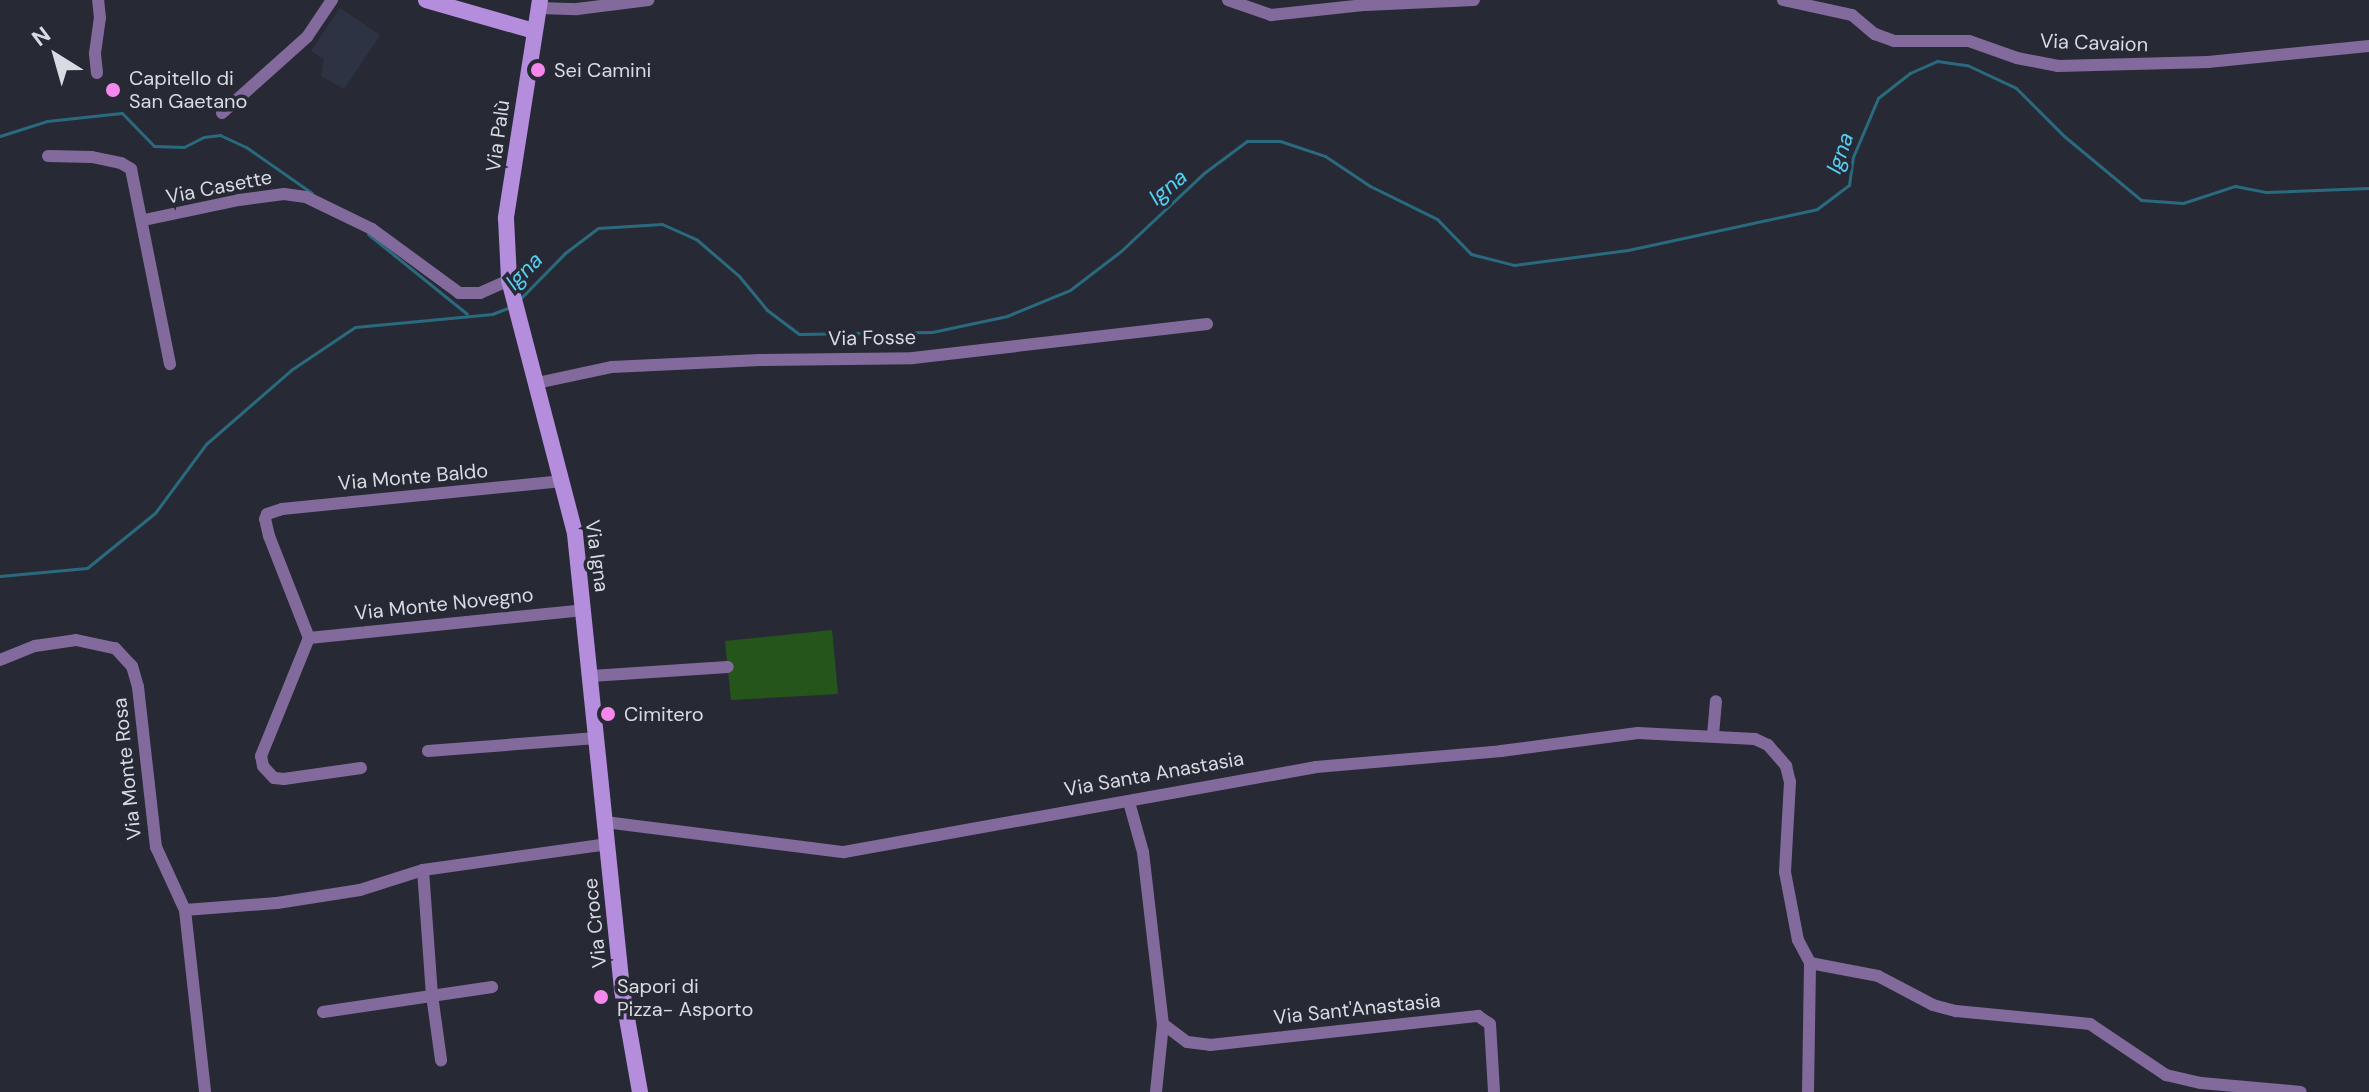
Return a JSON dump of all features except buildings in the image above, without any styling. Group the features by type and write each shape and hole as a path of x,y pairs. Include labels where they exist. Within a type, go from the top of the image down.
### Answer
{"main road":[{"path":"426,0 534,31"},
{"name":"Via Palù","path":"510,284 506,218 540,4"},
{"name":"Via Igna","path":"510,284 575,534 608,844"},
{"name":"Via Croce","path":"608,844 622,990 640,1092"}],"street":[{"path":"97,73 98,0"},
{"path":"222,113 307,37 332,0"},
{"path":"540,4 577,9 648,0"},
{"path":"1228,0 1260,14 1285,15 1365,5 1474,0"},
{"name":"Via Cavaion","path":"1783,0 1852,15 1875,34 1894,41 1969,41 2017,58 2058,66 2195,63 2369,46"},
{"name":"Via Casette","path":"48,156 92,157 127,165 134,176 170,364"},
{"name":"Via Casette","path":"144,220 239,200 284,194 306,197 372,229 459,293 480,293 510,284"},
{"name":"Via Fosse","path":"537,383 612,367 760,360 913,358 1207,324"},
{"name":"Via Monte Baldo","path":"309,638 269,536 265,519 267,514 312,506 563,481"},
{"name":"Via Monte Novegno","path":"309,638 584,610"},
{"path":"309,638 261,756 263,766 274,778 284,779 361,768"},
{"name":"Via Monte Rosa","path":"0,660 26,649 65,640 104,644 128,659 138,687 156,847 185,910 205,1092"},
{"path":"591,676 728,667"},
{"path":"1713,735 1716,701"},
{"name":"Via Santa Anastasia","path":"605,822 844,852 1129,802 1205,785 1354,762 1501,751 1638,733 1755,739 1768,745 1786,766 1790,782 1786,883 1798,940 1810,963"},
{"path":"428,751 597,738"},
{"path":"1129,802 1143,852 1163,1024 1156,1092"},
{"path":"185,910 277,903 346,892 423,870 608,844"},
{"path":"423,870 432,995 441,1060"},
{"path":"1808,1092 1810,963 1878,976 1933,1005 1956,1011 2090,1024 2166,1075 2201,1083 2301,1092"},
{"path":"323,1012 492,987"},
{"name":"Via Sant'Anastasia","path":"1163,1024 1187,1042 1210,1045 1478,1016 1490,1024 1494,1092"}],"shaded area":[{"path":"340,8 380,35 344,89 321,76 324,59 311,51"}],"green space":[{"path":"832,630 838,694 731,700 725,641"}],"waterway":[{"name":"Igna","path":"519,300 565,253 598,228 662,224 696,239 739,276 767,310 799,334 932,332 1007,316 1070,290 1121,251 1204,173 1247,141 1280,141 1325,156 1370,186 1437,219 1471,254 1514,265 1628,250 1817,209 1849,185 1853,157 1878,98 1910,73 1937,61 1967,65 2016,88 2064,136 2141,200 2183,203 2235,186 2266,192 2369,188"},
{"path":"0,136 47,121 122,113 154,146 184,147 204,137 220,135 246,147 312,193"},
{"path":"368,234 467,314"},
{"name":"Igna","path":"0,576 87,568 155,513 206,444 291,370 355,327 492,314 510,307"}],"place":[{"name":"Sei Camini","path":"538,70"},
{"name":"Capitello di San Gaetano","path":"113,90"},
{"name":"Cimitero","path":"608,714"},
{"name":"Sapori di Pizza- Asporto","path":"601,997"}]}
